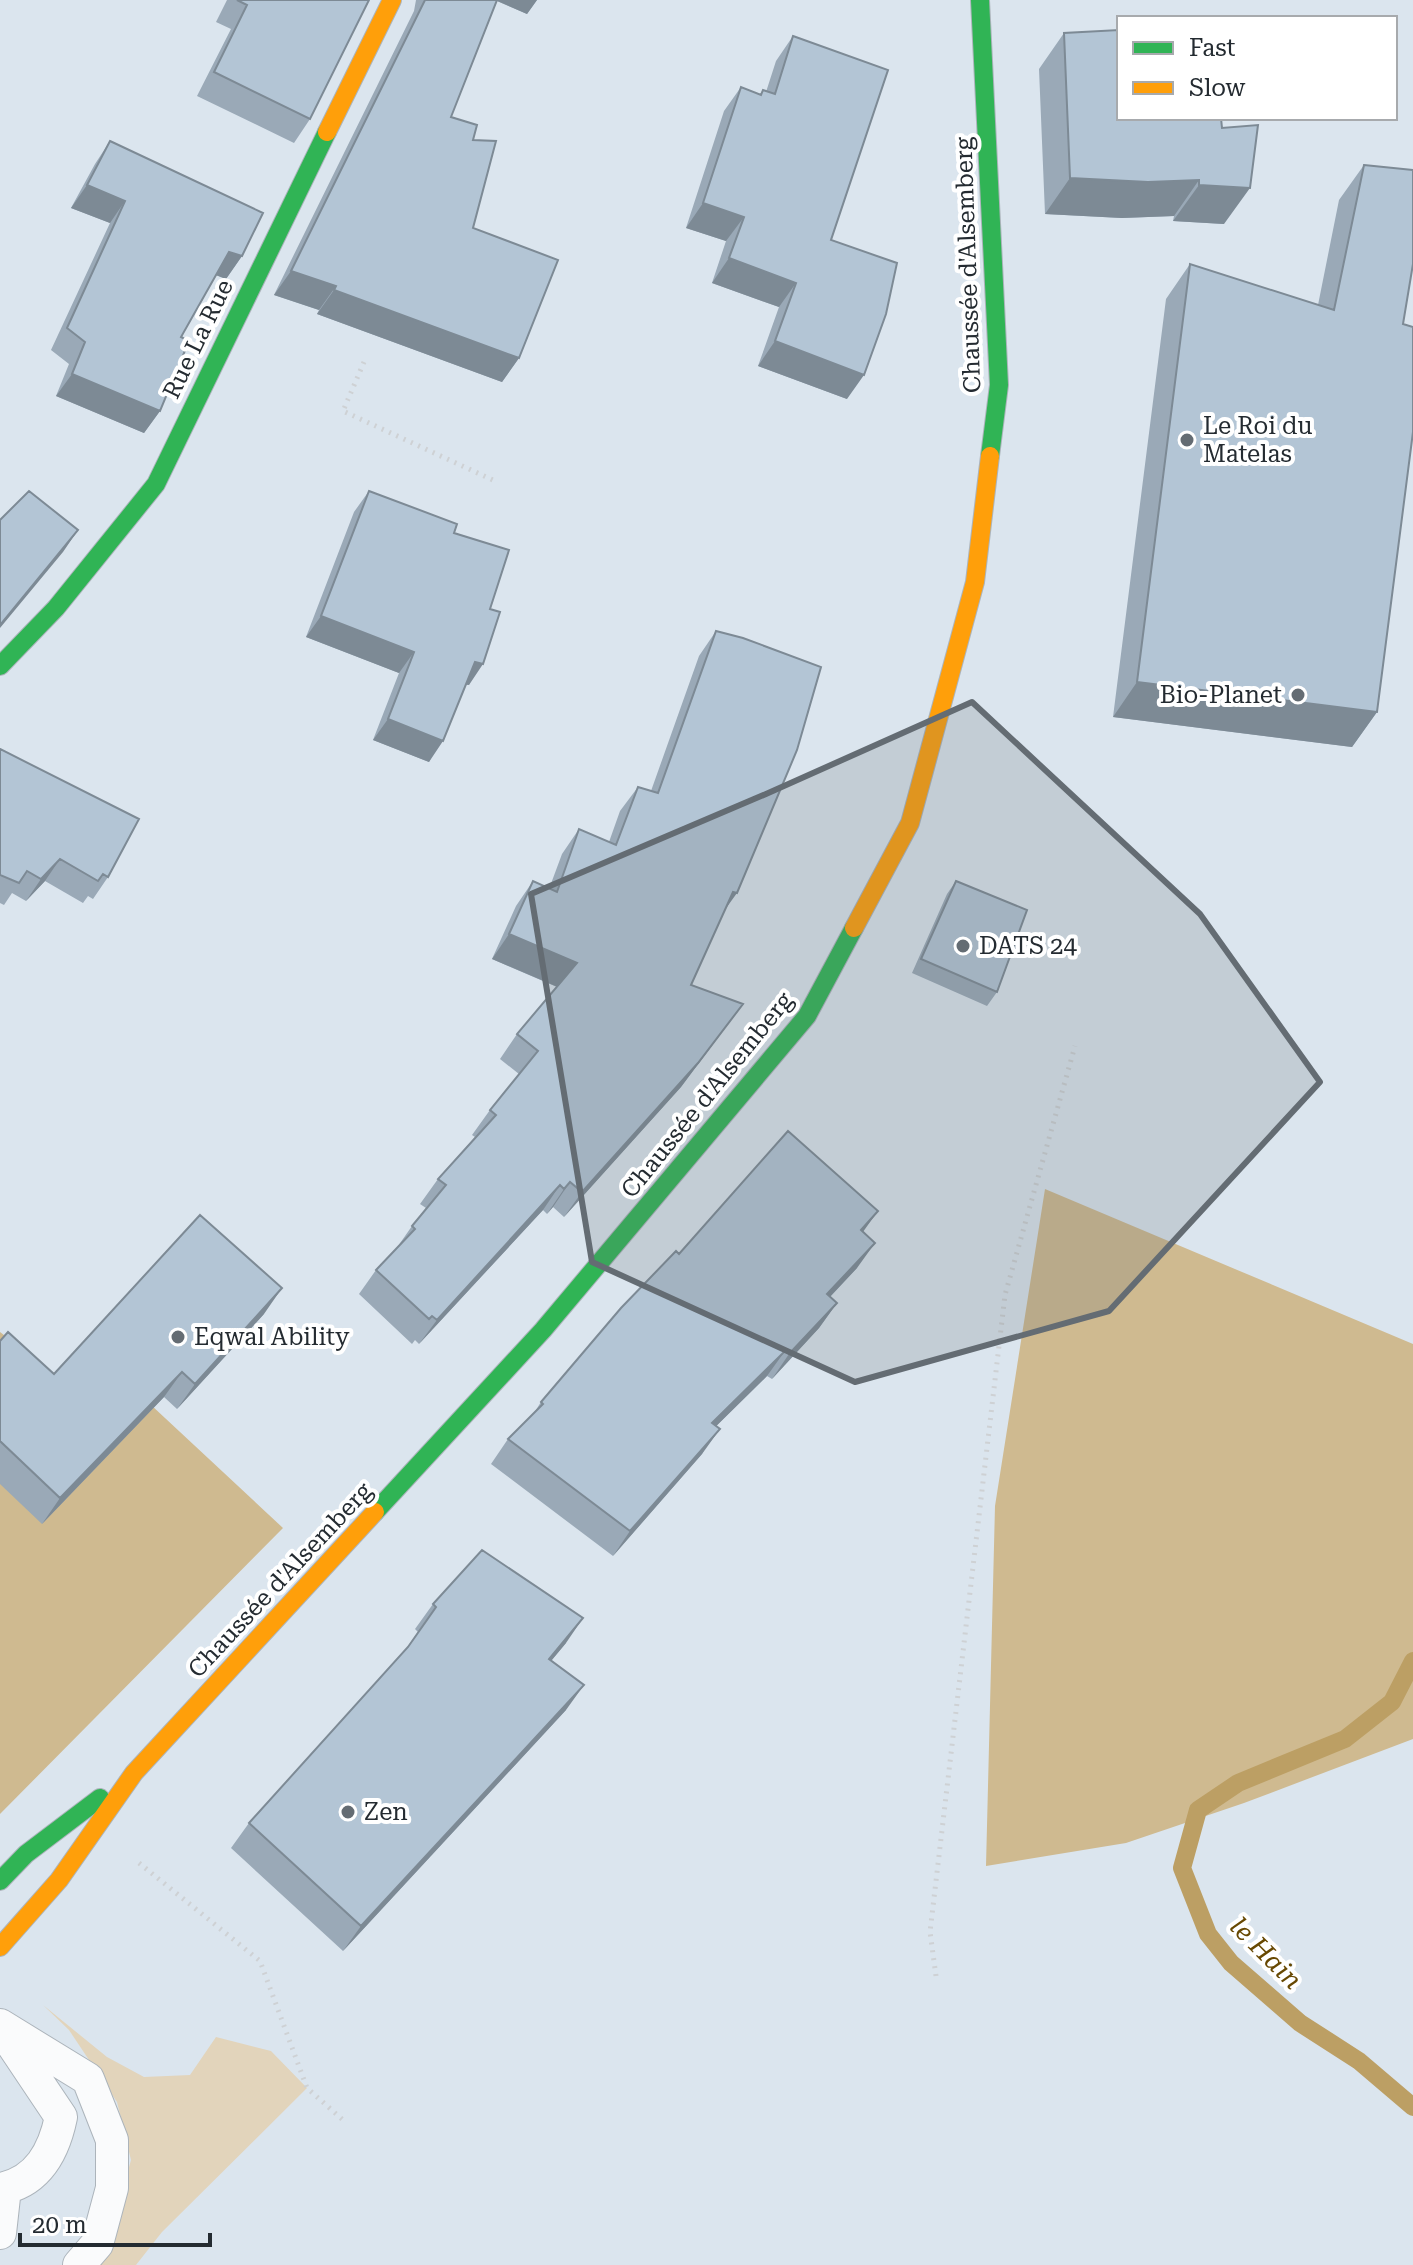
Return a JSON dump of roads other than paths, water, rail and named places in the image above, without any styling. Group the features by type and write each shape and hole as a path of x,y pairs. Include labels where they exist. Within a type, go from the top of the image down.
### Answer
{"main road":[{"name":"Rue La Rue","path":"0,666 56,608 156,484 392,0"},
{"name":"Chaussée d'Alsemberg","path":"0,1947 59,1880 134,1773 543,1330 807,1016 910,823 975,582 999,385 980,0"},
{"name":"Chaussée d'Alsemberg","path":"0,1881 26,1854 134,1773"}],"lane":[{"path":"0,2025 61,2117 55,2145 35,2173 3,2189 0,2233"},
{"path":"0,2025 88,2079 112,2140 112,2188 97,2244 79,2265"}],"waterway":[{"name":"le Hain","path":"1413,1661 1392,1702 1345,1739 1238,1783 1198,1810 1182,1868 1208,1934 1231,1963 1300,2023 1359,2061 1413,2107"}],"place":[{"name":"Le Roi du Matelas","path":"1187,440"},
{"name":"Bio-Planet","path":"1298,695"},
{"name":"DATS 24","path":"963,946"},
{"name":"Eqwal Ability","path":"178,1337"},
{"name":"Zen","path":"348,1812"}]}
